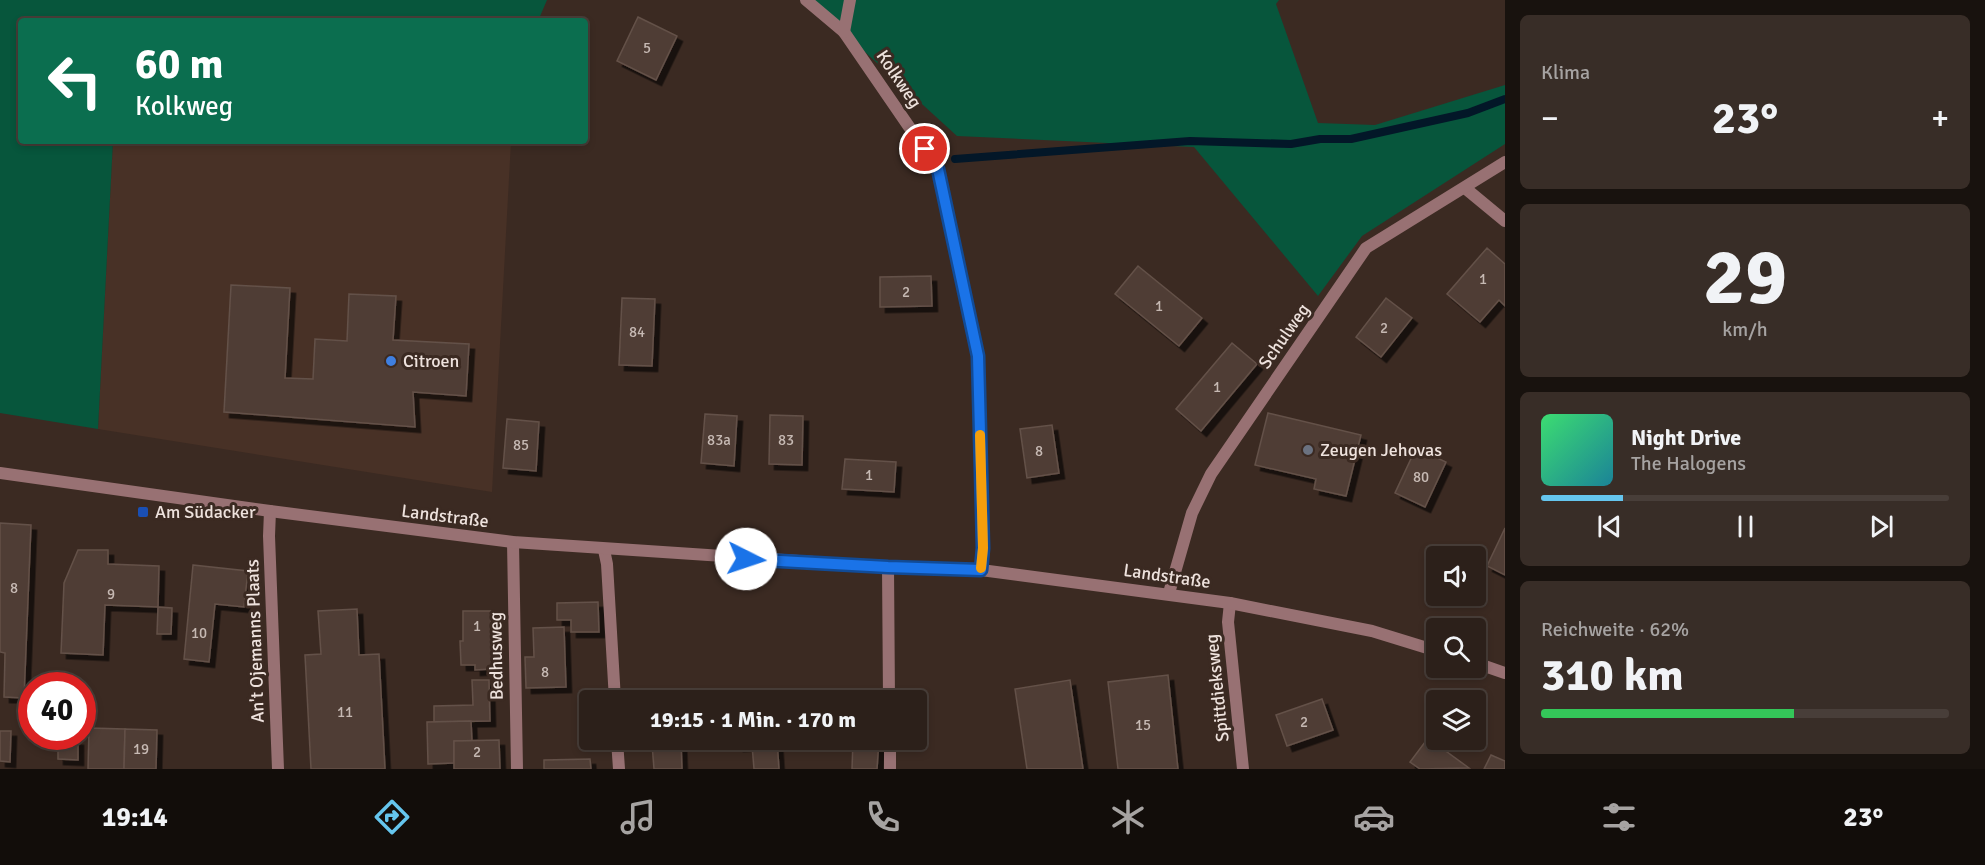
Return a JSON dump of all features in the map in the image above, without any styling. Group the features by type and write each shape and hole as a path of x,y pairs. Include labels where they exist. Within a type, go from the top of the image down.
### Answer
{"street":[{"name":"Kolkweg","path":"806,0 844,32 938,169 978,356 983,548 981,570"},
{"path":"844,32 850,0"},
{"name":"Schulweg","path":"1169,593 1192,513 1211,474 1366,248 1505,162"},
{"path":"1465,188 1505,221"},
{"name":"Landstraße","path":"0,472 513,543 888,567 981,570 1169,593 1372,631 1426,648"},
{"name":"An't Ojemanns Plaats","path":"270,511 278,769"},
{"name":"Bedhusweg","path":"513,543 517,769"},
{"path":"604,550 607,564 614,690"},
{"path":"888,567 889,690"},
{"name":"Spittdieksweg","path":"1230,603 1228,622 1243,769"},
{"path":"1486,666 1505,673"},
{"path":"618,750 619,769"},
{"path":"890,750 890,769"}],"shaded area":[{"path":"113,144 511,144 492,492 98,429"}],"green space":[{"path":"0,0 547,0 539,18 18,18 18,144 113,144 98,429 0,413"},
{"path":"808,0 1279,0 1276,4 1318,123 1375,125 1505,85 1505,144 1362,236 1318,296 1194,147 957,136"}],"building":[{"path":"638,17 677,36 656,80 617,61"},
{"path":"1487,248 1505,264 1505,306 1499,300 1480,322 1447,294"},
{"path":"1138,266 1202,318 1179,346 1115,294"},
{"path":"931,276 932,306 880,307 880,277"},
{"name":"Citroen","path":"231,285 290,288 285,378 313,379 315,339 347,341 349,294 396,296 393,340 469,344 466,396 413,392 415,427 224,412"},
{"path":"622,298 655,299 652,366 619,365"},
{"path":"1386,298 1412,318 1381,357 1356,337"},
{"path":"1232,343 1257,364 1201,431 1176,409"},
{"name":"Zeugen Jehovas","path":"1268,413 1361,435 1346,496 1314,489 1316,479 1255,465"},
{"path":"705,414 737,416 734,466 701,463"},
{"path":"770,415 803,416 802,465 769,464"},
{"path":"507,419 539,422 536,471 503,468"},
{"path":"1052,425 1059,473 1027,478 1020,429"},
{"path":"1416,448 1446,462 1425,507 1395,493"},
{"path":"845,459 896,462 894,492 842,489"},
{"path":"0,523 31,525 25,672 18,672 18,698 4,697 5,653 0,652"},
{"path":"1505,528 1505,575 1487,566"},
{"path":"78,550 108,550 108,564 159,566 158,607 105,605 103,655 61,653 64,583"},
{"path":"193,565 248,571 244,607 215,604 209,662 184,659"},
{"path":"598,602 599,632 571,632 571,620 557,620 557,603"},
{"path":"158,607 172,608 171,634 157,634"},
{"path":"357,609 359,655 379,654 385,769 311,769 305,655 321,654 318,611"},
{"path":"463,611 491,611 492,669 475,670 475,665 461,665 460,641 463,641"},
{"path":"564,627 566,687 526,688 525,657 534,657 533,628"},
{"path":"1168,675 1178,769 1118,769 1108,682"},
{"path":"472,680 489,680 490,721 434,722 434,706 473,705"},
{"path":"1070,680 1083,769 1027,769 1015,689"},
{"path":"1322,699 1333,730 1287,746 1276,715"},
{"path":"471,721 472,741 454,741 454,763 428,764 427,722"},
{"path":"96,728 125,729 124,769 88,769 88,750 96,750"},
{"path":"125,729 157,730 156,769 124,769"},
{"path":"0,731 11,731 10,762 0,761"},
{"path":"499,740 500,769 454,769 454,741"},
{"path":"1426,741 1426,750 1444,750 1469,768 1420,769 1410,762"},
{"path":"58,750 78,750 78,760 58,759"},
{"path":"652,750 681,750 682,769 654,769"},
{"path":"752,750 778,750 779,769 754,769"},
{"path":"853,750 878,750 877,769 852,769"},
{"path":"1491,755 1505,761 1505,769 1484,769"},
{"path":"590,759 591,769 544,769 544,760"}],"waterway":[{"path":"955,159 1190,141 1291,144 1320,139 1351,139 1468,113 1505,99"}],"slow traffic":[{"path":"980,435 983,548 981,568"}],"place":[{"name":"Citroen","path":"391,361"},
{"name":"Zeugen Jehovas","path":"1308,450"},
{"name":"Am Südacker","path":"143,512"}],"route":[{"path":"746,559 981,570 983,548 978,356 938,169 925,149"}]}
